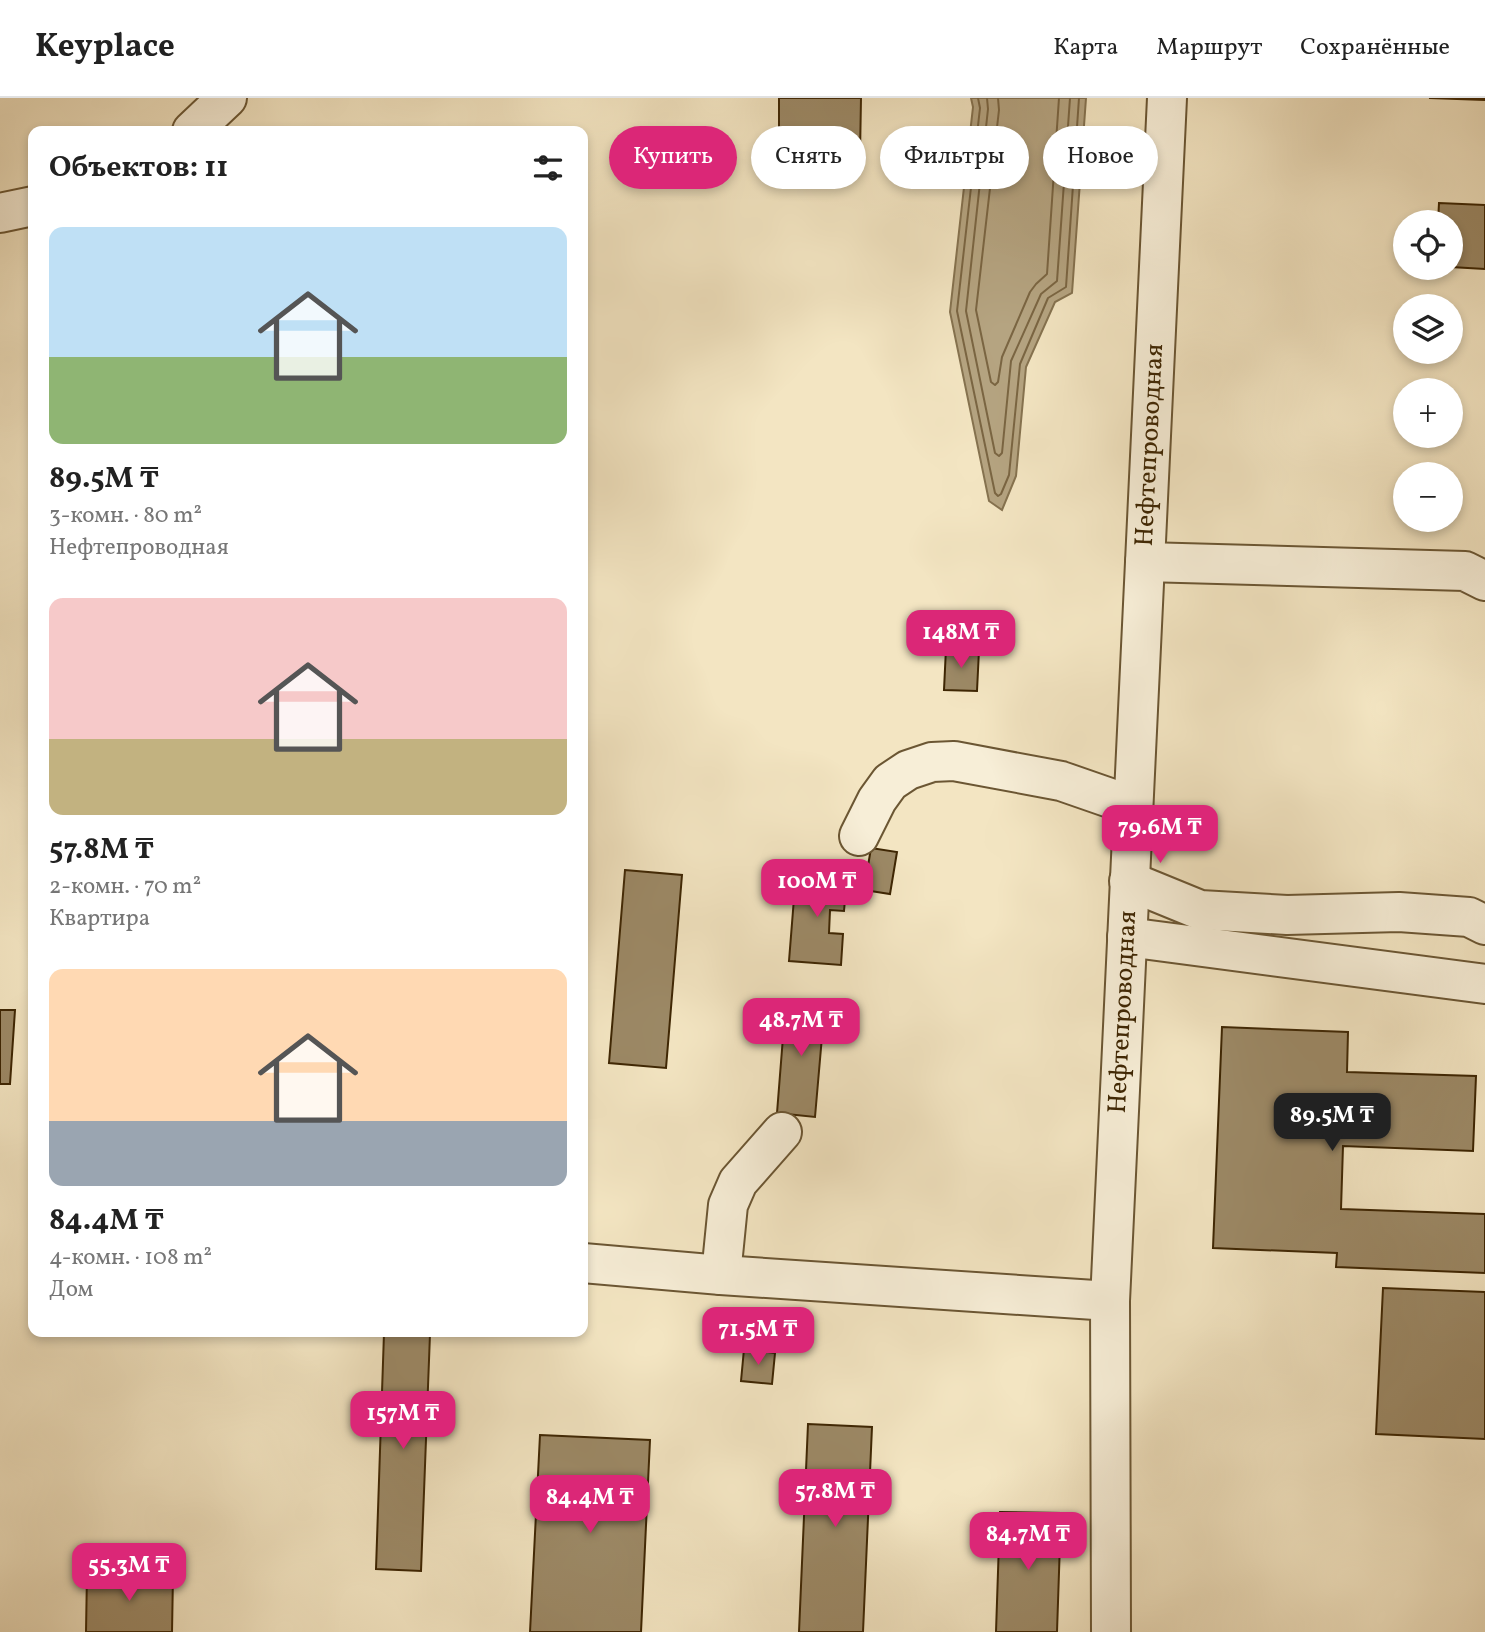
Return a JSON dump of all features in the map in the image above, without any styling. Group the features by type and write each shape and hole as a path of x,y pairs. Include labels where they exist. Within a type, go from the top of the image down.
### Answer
{"street":[{"path":"197,126 227,98"},
{"name":"Нефтепроводная","path":"1111,1632 1110,1301 1167,98"},
{"path":"0,213 28,207"},
{"path":"1145,562 1465,571 1485,581"},
{"path":"859,836 877,800 890,782 908,770 932,762 954,761 1061,781 1133,806"},
{"path":"1129,881 1200,910 1287,915 1399,912 1468,917 1485,925"},
{"path":"1127,937 1485,984"},
{"path":"721,1275 728,1205 738,1182 782,1132"},
{"path":"588,1264 1110,1301"}],"water":[{"path":"971,98 1086,98 1084,126 1043,126 1043,189 1079,189 1072,293 1055,302 1026,367 1016,476 1002,510 989,501 950,312 964,189 1029,189 1029,126 971,126"}],"building":[{"path":"779,98 861,98 861,126 779,126"},
{"path":"1429,98 1485,98 1485,100"},
{"path":"1439,203 1485,205 1485,269 1463,268 1463,210 1439,210"},
{"path":"946,648 979,650 977,691 944,690"},
{"path":"871,848 897,852 890,894 864,890"},
{"path":"625,870 682,875 666,1068 609,1063"},
{"path":"796,873 847,877 844,911 830,910 829,933 843,934 841,965 789,961"},
{"path":"786,999 825,1002 815,1117 777,1113"},
{"path":"0,1010 15,1010 10,1084 0,1084"},
{"path":"1222,1027 1348,1032 1347,1072 1476,1076 1473,1151 1343,1146 1341,1209 1485,1214 1485,1273 1336,1267 1337,1253 1213,1248"},
{"path":"1383,1288 1485,1292 1485,1439 1376,1434"},
{"path":"384,1337 430,1337 421,1571 376,1569"},
{"path":"744,1349 775,1353 772,1384 741,1381"},
{"path":"808,1424 872,1427 863,1632 799,1632"},
{"path":"540,1435 650,1440 641,1632 530,1632"},
{"path":"1000,1512 1061,1513 1057,1632 996,1632"},
{"path":"87,1573 173,1575 172,1632 86,1632"}]}
